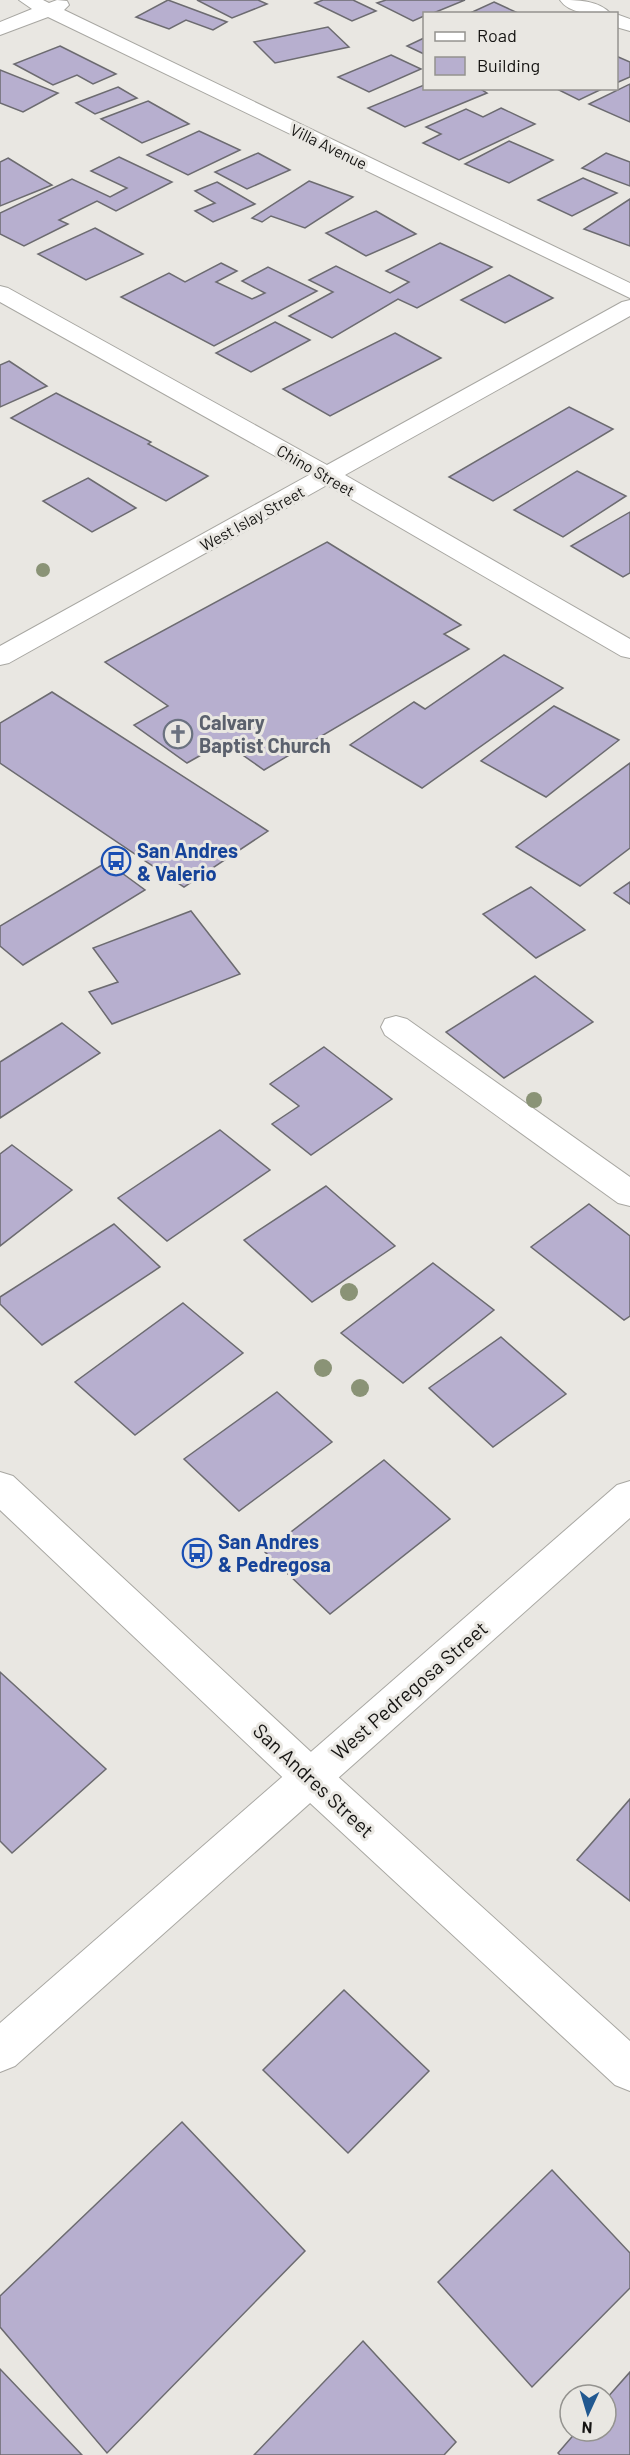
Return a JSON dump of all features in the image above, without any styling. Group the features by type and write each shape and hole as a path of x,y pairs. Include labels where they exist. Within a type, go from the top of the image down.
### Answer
{"street":[{"name":"Villa Avenue","path":"28,0 630,291"},
{"path":"0,29 73,0"},
{"path":"569,0 597,12"},
{"name":"Chino Street","path":"0,292 328,476 630,650"},
{"name":"West Islay Street","path":"0,657 630,307"},
{"path":"396,1027 630,1194"},
{"name":"San Andres Street","path":"0,1488 310,1777 630,2070"},
{"name":"West Pedregosa Street","path":"0,2051 630,1496"}],"building":[{"path":"168,0 227,22 213,30 186,20 169,29 136,17"},
{"path":"197,0 258,0 267,4 232,18"},
{"path":"323,0 353,0 376,11 352,21 315,3"},
{"path":"386,0 465,0 436,12 423,12 423,16 413,21 377,3"},
{"path":"494,2 516,12 472,12"},
{"path":"328,27 349,47 275,63 254,42"},
{"path":"423,38 423,54 407,46"},
{"path":"60,46 116,74 93,84 77,75 53,85 14,64"},
{"path":"391,55 421,69 369,92 338,77"},
{"path":"618,57 630,62 630,77 618,82"},
{"path":"0,70 58,93 23,112 0,103"},
{"path":"630,84 630,122 589,104"},
{"path":"423,85 423,90 482,90 487,93 405,127 368,108"},
{"path":"118,87 137,98 95,114 76,103"},
{"path":"559,90 600,90 579,100"},
{"path":"148,101 189,124 142,143 101,119"},
{"path":"501,108 535,124 459,160 423,143 441,134 426,127 466,109 483,117"},
{"path":"199,131 240,150 188,175 147,155"},
{"path":"509,141 553,160 509,183 465,164"},
{"path":"258,153 290,170 247,189 215,172"},
{"path":"606,153 630,162 630,186 582,168"},
{"path":"119,157 172,182 116,211 97,201 59,220 68,224 24,246 0,234 0,213 72,179 110,197 127,188 91,171"},
{"path":"8,158 52,185 0,206 0,162"},
{"path":"583,178 617,193 572,216 538,200"},
{"path":"309,181 353,197 305,228 271,216 262,222 252,218"},
{"path":"217,182 255,204 213,222 195,211 215,203 195,191"},
{"path":"630,199 630,246 584,229"},
{"path":"376,211 416,234 366,256 326,233"},
{"path":"95,228 143,254 86,280 38,254"},
{"path":"440,243 492,267 417,308 398,299 332,338 289,316 333,292 309,280 336,266 390,293 409,282 386,271"},
{"path":"221,263 237,271 216,282 252,299 265,293 242,281 268,267 317,291 214,346 121,297 169,273 185,282"},
{"path":"509,275 553,298 505,323 461,300"},
{"path":"275,322 310,340 251,372 216,353"},
{"path":"395,333 441,358 330,416 283,389"},
{"path":"9,361 47,386 0,407 0,365"},
{"path":"56,393 151,442 148,444 208,476 166,501 11,418"},
{"path":"569,407 613,429 493,501 449,477"},
{"path":"577,471 626,496 563,537 514,510"},
{"path":"88,478 136,508 92,532 43,501"},
{"path":"630,512 630,573 623,577 571,546"},
{"path":"327,542 461,625 444,634 469,649 264,770 224,742 187,763 134,725 168,706 105,662"},
{"path":"504,655 563,688 422,788 350,745 414,702 425,709"},
{"path":"52,692 268,831 184,887 0,763 0,723"},
{"path":"554,706 619,740 546,797 481,761"},
{"path":"630,763 630,848 580,886 516,847"},
{"path":"107,862 145,890 23,965 0,946 0,926"},
{"path":"630,882 630,904 614,893"},
{"path":"531,887 585,930 536,958 483,914"},
{"path":"191,911 240,974 112,1024 89,992 118,982 93,948"},
{"path":"535,976 593,1022 504,1078 446,1032"},
{"path":"62,1023 100,1053 0,1118 0,1062"},
{"path":"324,1047 392,1099 311,1155 272,1124 299,1106 270,1084"},
{"path":"220,1130 270,1170 167,1241 118,1198"},
{"path":"12,1145 72,1190 0,1246 0,1154"},
{"path":"326,1186 395,1246 312,1302 244,1240"},
{"path":"589,1204 630,1236 630,1316 624,1320 531,1247"},
{"path":"114,1224 160,1267 42,1345 0,1304 0,1297"},
{"path":"433,1263 494,1310 403,1383 341,1333"},
{"path":"183,1303 243,1353 135,1435 75,1382"},
{"path":"501,1337 566,1394 493,1447 429,1388"},
{"path":"277,1392 332,1442 239,1511 184,1459"},
{"path":"384,1460 450,1519 330,1614 265,1552"},
{"path":"0,1672 106,1769 12,1853 0,1841"},
{"path":"630,1799 630,1901 577,1860"},
{"path":"344,1990 429,2071 348,2153 263,2070"},
{"path":"182,2122 305,2251 107,2453 0,2327 0,2296"},
{"path":"552,2170 630,2253 630,2288 532,2387 438,2282"},
{"path":"363,2341 456,2442 444,2455 254,2455"},
{"path":"0,2369 82,2455 0,2455"},
{"path":"630,2372 630,2455 560,2455 558,2453 567,2443 618,2443 618,2386"}],"place":[{"name":"Calvary Baptist Church","path":"178,734"},
{"name":"San Andres & Valerio","path":"116,861"},
{"name":"San Andres & Pedregosa","path":"197,1553"}]}
